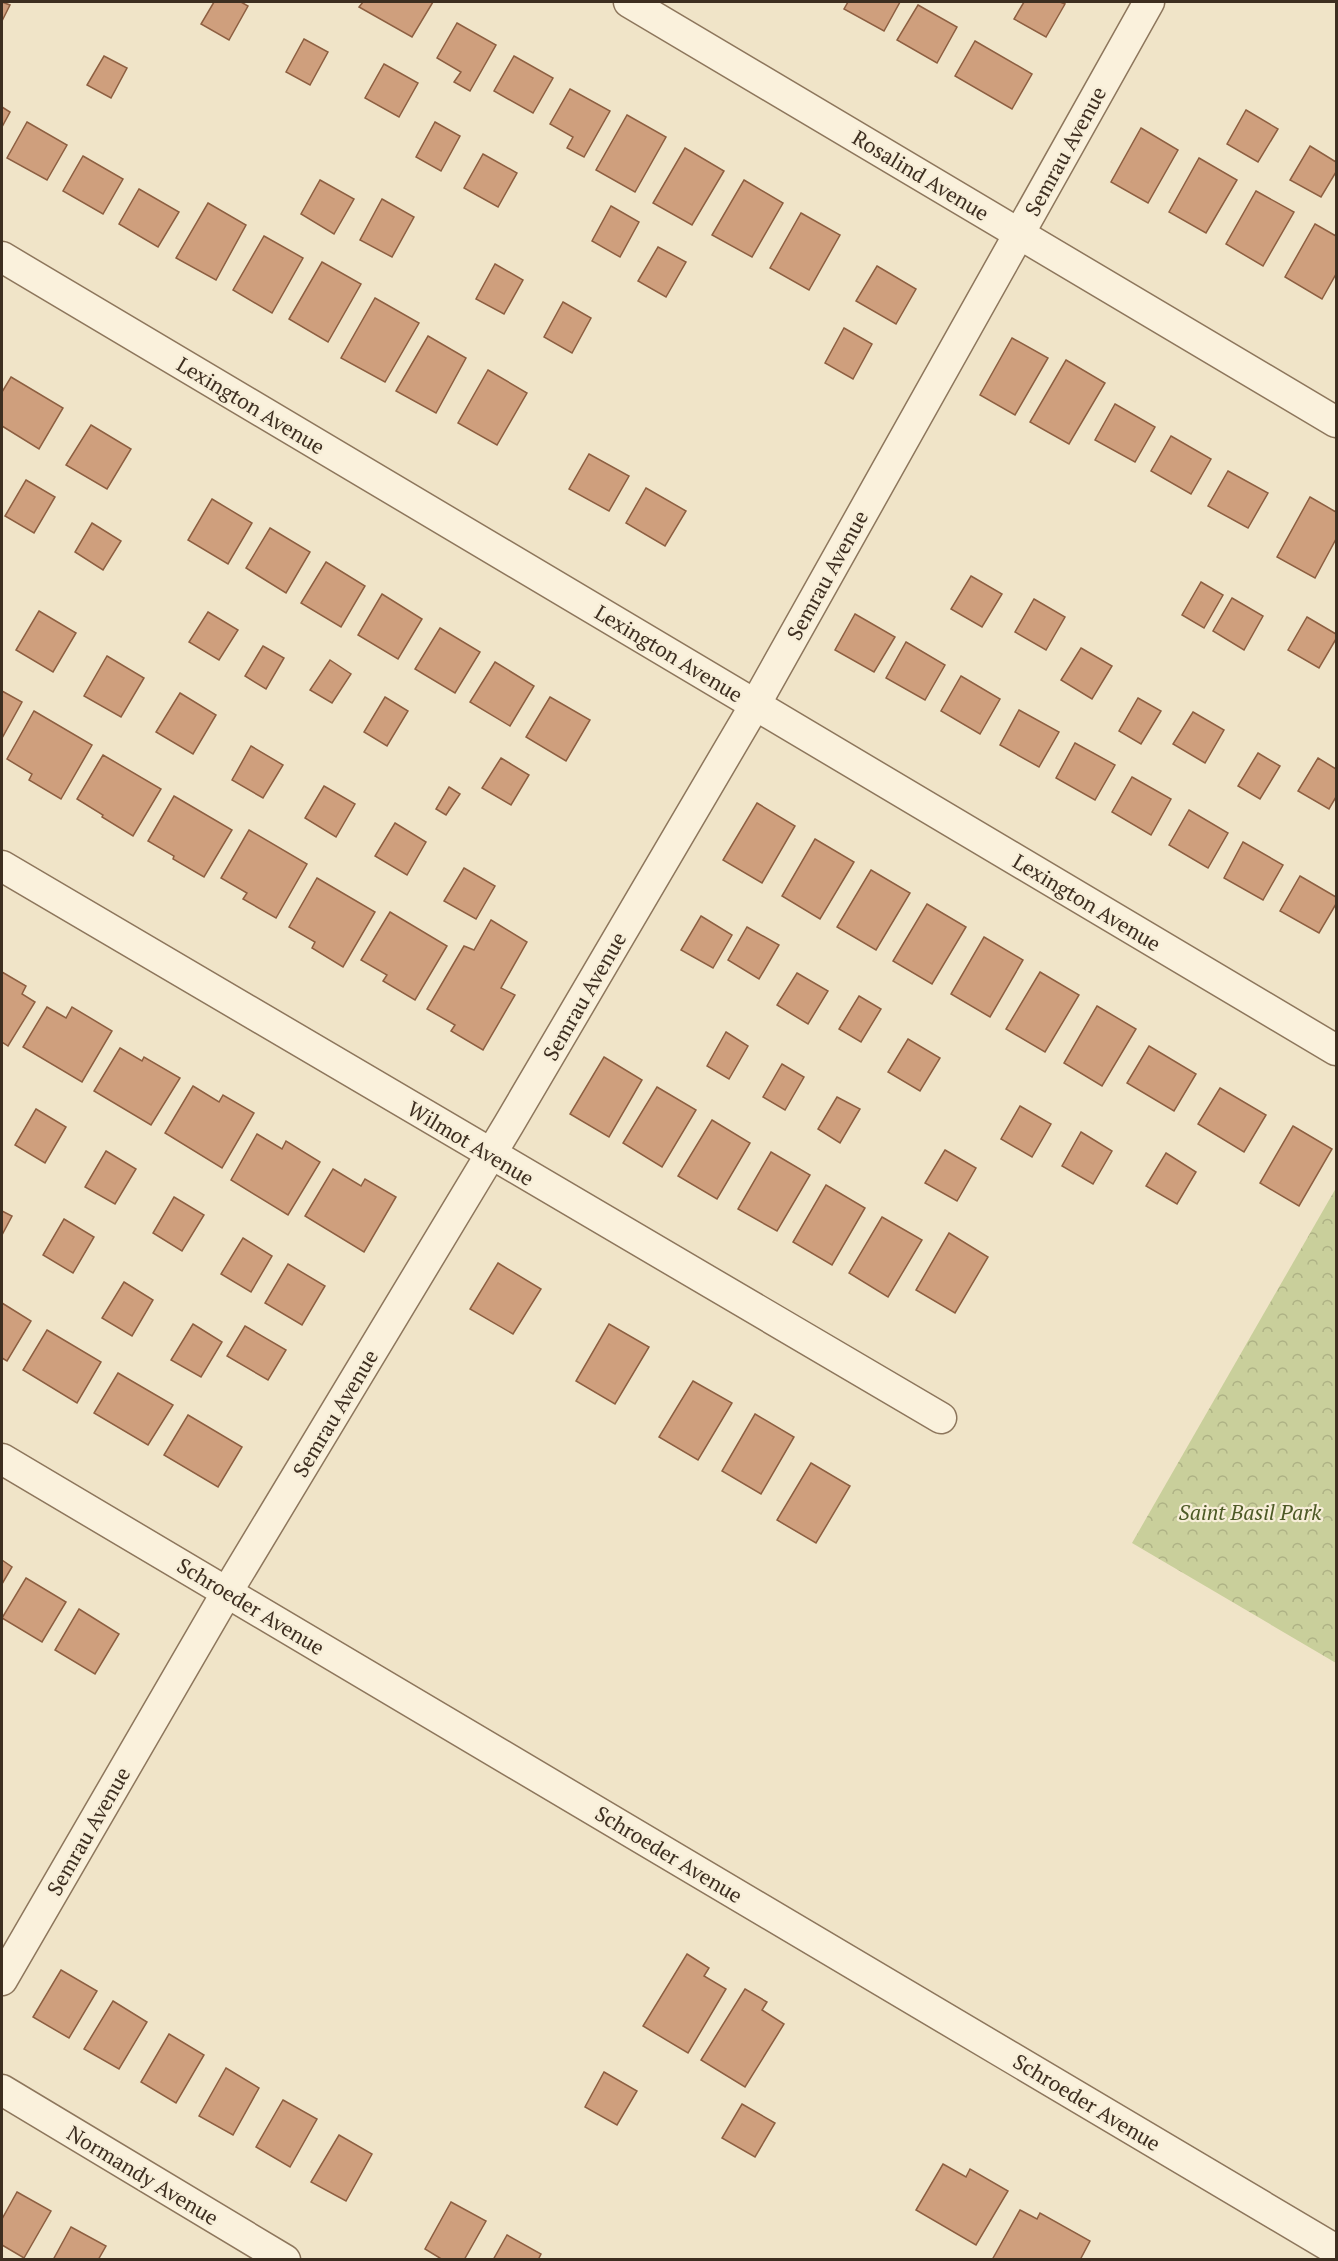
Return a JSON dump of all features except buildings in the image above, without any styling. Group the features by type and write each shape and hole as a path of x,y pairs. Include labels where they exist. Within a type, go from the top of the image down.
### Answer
{"street":[{"name":"Rosalind Avenue","path":"629,2 1336,422"},
{"name":"Semrau Avenue","path":"2,1980 227,1592 490,1155 755,705 1149,2"},
{"name":"Lexington Avenue","path":"2,257 1336,1050"},
{"name":"Wilmot Avenue","path":"2,866 490,1155 941,1418"},
{"name":"Schroeder Avenue","path":"2,1459 1336,2250"},
{"name":"Normandy Avenue","path":"2,2090 285,2259"}],"green space":[{"name":"Saint Basil Park","path":"1336,1188 1336,1663 1132,1543"}]}
